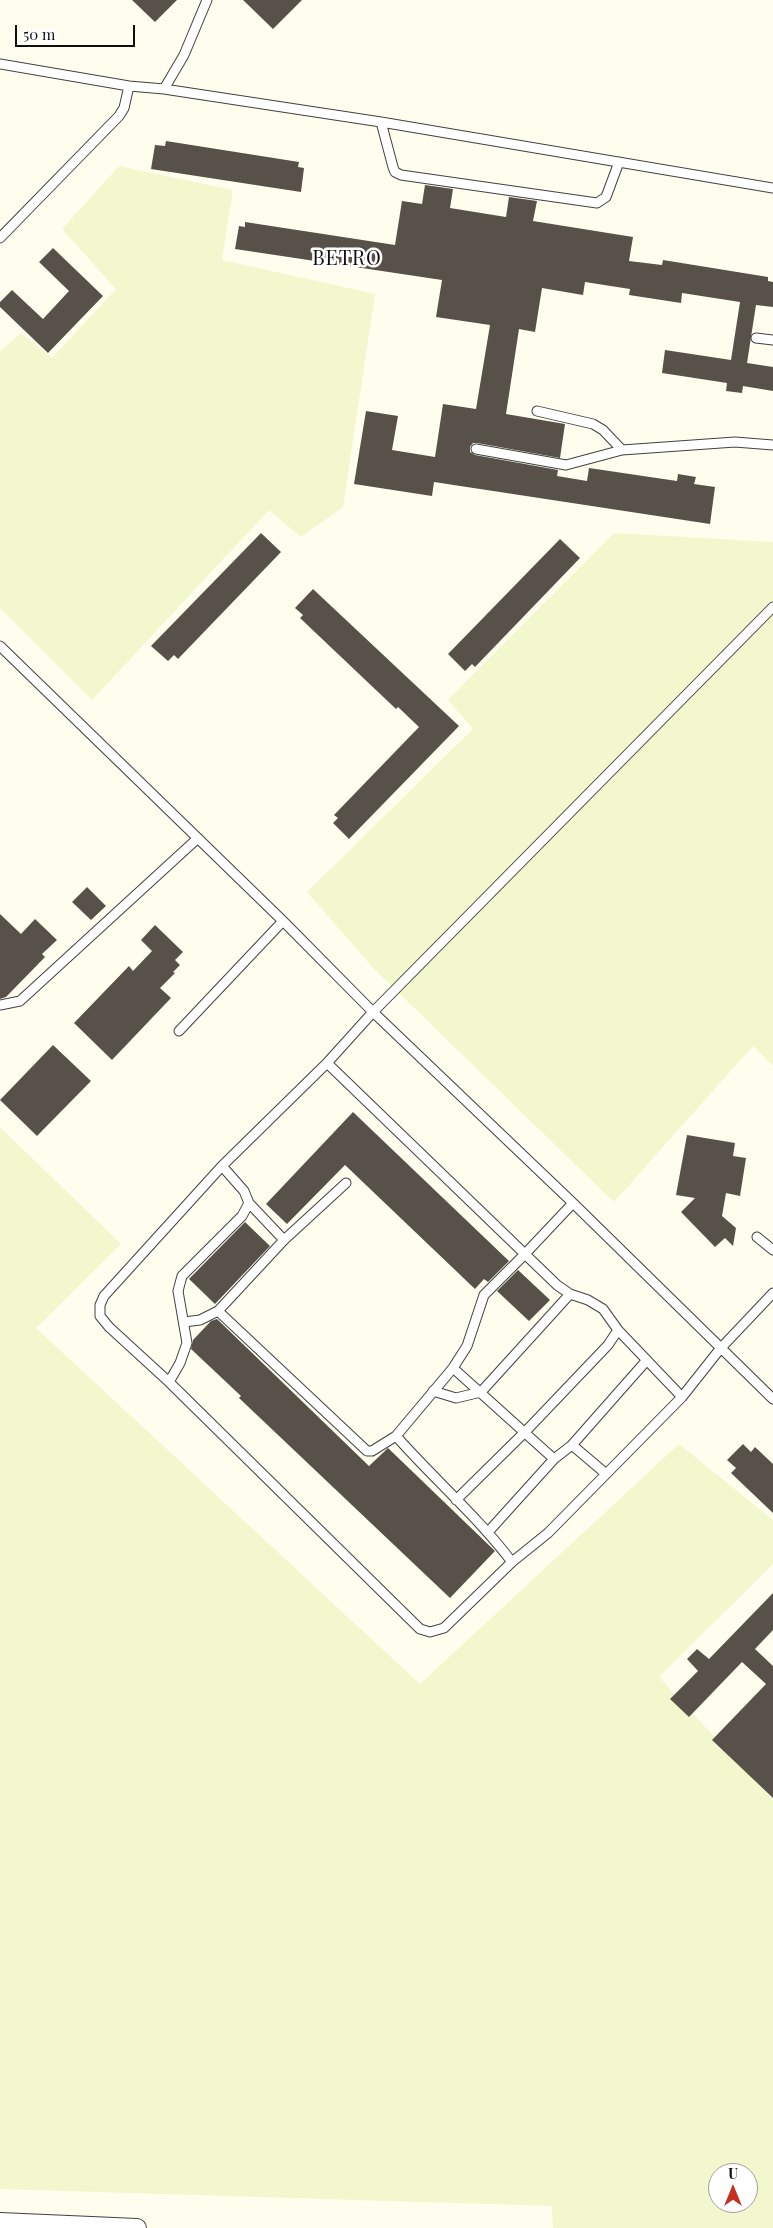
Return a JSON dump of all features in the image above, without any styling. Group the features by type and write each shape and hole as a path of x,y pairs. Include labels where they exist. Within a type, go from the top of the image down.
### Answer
{"street":[{"path":"0,2222 137,2228"}],"lane":[{"path":"164,89 184,55 207,0"},
{"path":"0,64 129,86 164,89 381,122 773,188"},
{"path":"0,238 119,116 124,108 129,86"},
{"path":"381,122 393,167 395,172 401,175 598,204 606,197 619,162"},
{"path":"756,338 773,340"},
{"path":"537,411 593,424 602,430 622,450"},
{"path":"476,448 566,464 622,450 735,442 773,446"},
{"path":"773,607 373,1012 327,1062 222,1166 104,1296 100,1305 100,1316 420,1629 430,1632 444,1628 512,1562 548,1533 682,1397 720,1349 773,1292"},
{"path":"0,646 284,922 373,1012 773,1399"},
{"path":"0,1005 20,1001 198,838"},
{"path":"179,1031 284,922"},
{"path":"327,1062 557,1285 570,1294 588,1300 602,1310 618,1330 682,1397"},
{"path":"222,1166 244,1190 249,1203 284,1240"},
{"path":"184,1322 200,1320 218,1311 284,1240 346,1183"},
{"path":"169,1382 180,1363 187,1343 178,1291 182,1276 242,1216 249,1203"},
{"path":"218,1311 367,1451 372,1451 396,1436 454,1368 467,1346 484,1295 572,1203"},
{"path":"757,1237 773,1250"},
{"path":"433,1391 456,1398 481,1392 570,1294"},
{"path":"456,1500 525,1432 608,1345 618,1330"},
{"path":"488,1531 554,1459 572,1445 647,1360"},
{"path":"454,1368 554,1459"},
{"path":"396,1436 488,1531 512,1562"},
{"path":"572,1445 606,1473"}],"green space":[{"path":"119,166 233,190 222,260 375,294 343,507 301,537 269,510 92,700 0,608 0,351 21,333 52,358 116,289 62,229"},
{"path":"614,533 773,542 773,1066 753,1046 614,1202 374,969 307,892 473,729 448,700"},
{"path":"0,1127 121,1244 36,1328 420,1684 679,1444 773,1520 773,1564 659,1677 773,1800 773,2228 553,2228 552,2206 0,2189"}],"building":[{"path":"132,0 177,0 155,22"},
{"path":"243,0 302,0 273,29"},
{"path":"166,141 299,162 298,167 304,168 301,192 151,169 155,145 165,146"},
{"path":"425,185 453,189 450,208 506,217 509,197 537,201 533,221 633,237 629,261 662,265 663,260 768,277 768,281 773,282 773,307 756,305 747,363 773,367 773,391 743,386 742,393 726,391 727,383 662,373 665,350 731,360 740,302 682,293 681,303 629,295 630,289 585,282 583,295 542,288 535,332 519,329 506,414 565,424 560,458 477,443 473,443 470,447 470,452 475,455 558,470 557,476 587,481 589,468 677,481 678,474 696,477 694,484 715,487 710,524 434,482 432,496 354,484 366,411 398,416 392,450 435,457 443,404 476,409 490,325 436,317 442,280 235,249 239,226 245,227 245,222 395,245 402,201 422,204"},
{"path":"53,248 103,296 48,353 0,307 0,302 12,290 43,319 69,291 39,262"},
{"path":"261,533 281,552 178,659 174,655 168,661 151,646"},
{"path":"560,539 580,558 475,667 472,664 465,671 448,654"},
{"path":"313,589 459,726 349,839 333,823 338,818 334,815 419,727 398,707 396,709 300,618 303,615 295,608"},
{"path":"87,887 106,906 91,920 72,902"},
{"path":"0,914 21,934 35,919 57,940 42,954 45,957 6,997 0,999"},
{"path":"155,925 183,952 175,960 180,965 173,972 175,973 160,988 171,998 112,1060 74,1023 129,966 133,971 152,951 141,940"},
{"path":"53,1045 91,1081 37,1136 0,1100"},
{"path":"353,1112 509,1261 488,1282 484,1279 475,1289 345,1165 287,1224 266,1204"},
{"path":"687,1135 735,1143 733,1156 746,1158 740,1196 726,1193 722,1216 736,1228 733,1246 725,1238 715,1247 681,1212 695,1198 676,1195"},
{"path":"245,1222 270,1246 215,1304 189,1279"},
{"path":"518,1270 550,1300 529,1321 497,1291"},
{"path":"217,1319 369,1466 388,1448 495,1551 450,1598 239,1398 241,1396 191,1349 193,1340 211,1321"},
{"path":"743,1444 751,1452 755,1447 773,1464 773,1513 731,1473 736,1468 727,1460"},
{"path":"773,1593 773,1630 755,1649 773,1666 773,1798 712,1740 766,1684 742,1662 689,1717 670,1699 698,1671 687,1659 697,1649 709,1659"}],"district":[{"name":"BETRO","path":"347,259"}]}
